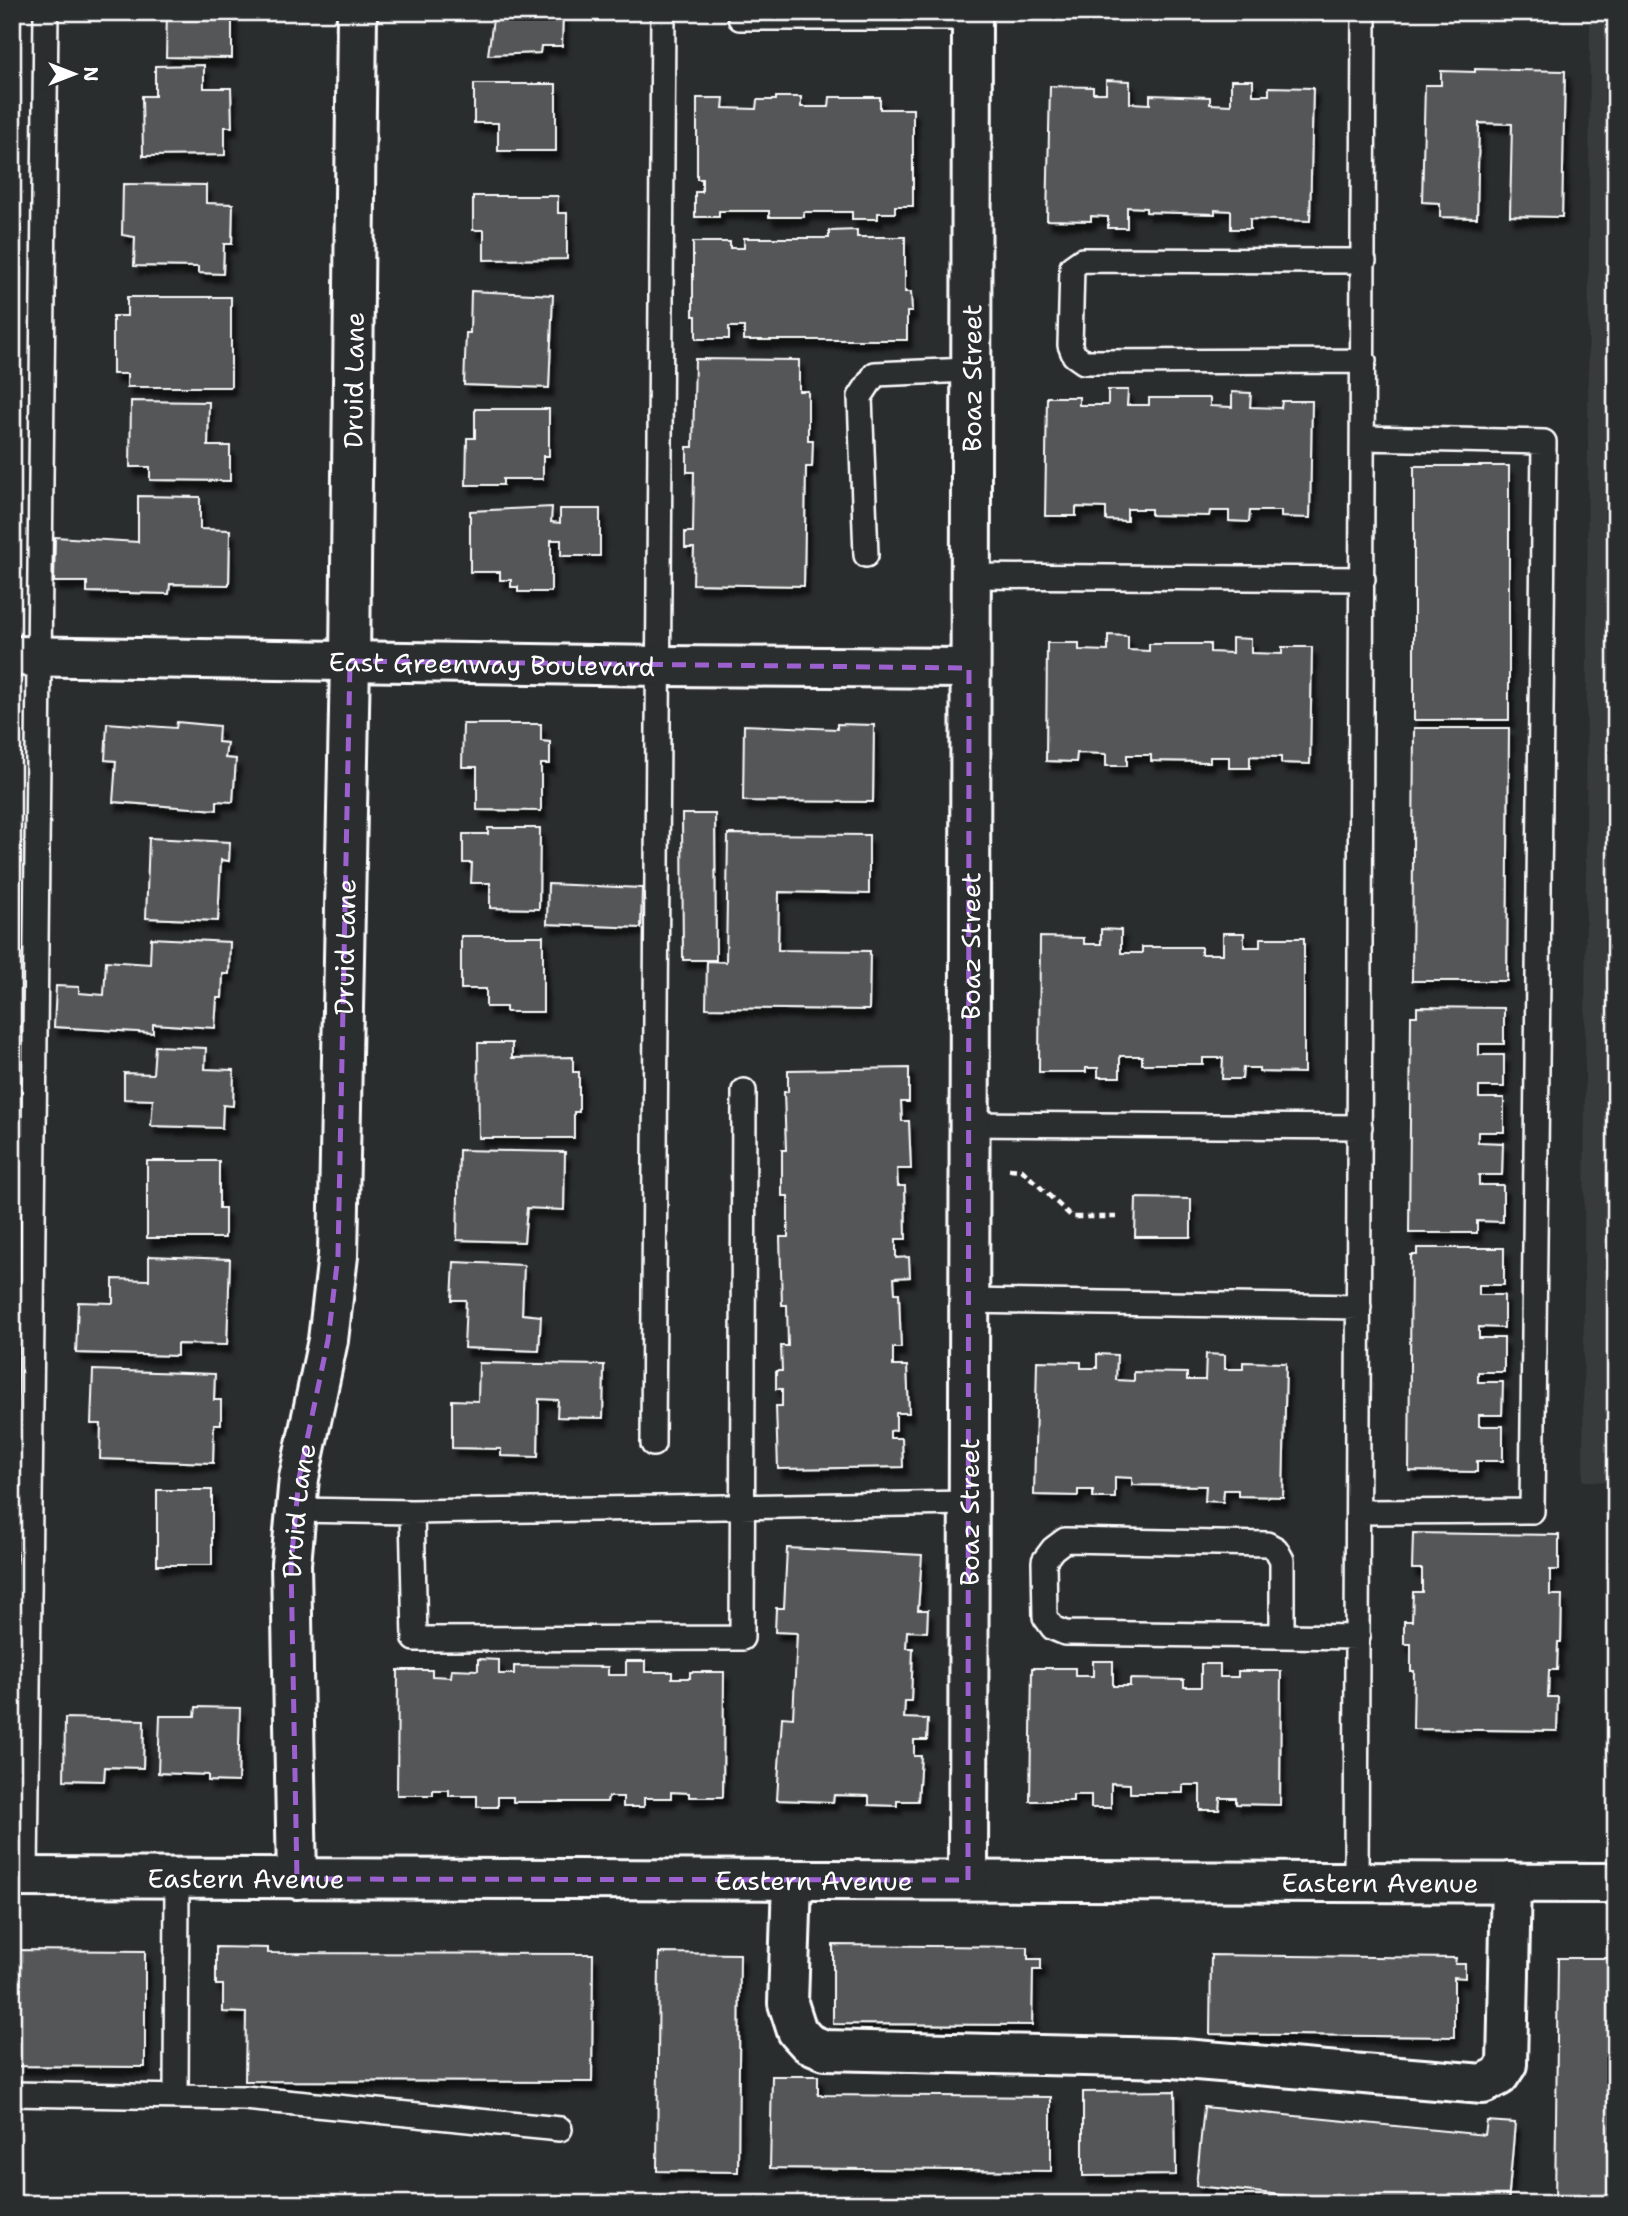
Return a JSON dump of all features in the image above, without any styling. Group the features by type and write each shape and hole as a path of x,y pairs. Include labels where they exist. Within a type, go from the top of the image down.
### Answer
{"street":[{"name":"Druid Lane","path":"297,1879 291,1564 299,1478 328,1340 338,1256 350,661 358,12"},
{"name":"Boaz Street","path":"968,1880 972,15"},
{"name":"East Greenway Boulevard","path":"26,656 659,666 970,667"},
{"name":"Eastern Avenue","path":"19,1877 1616,1883"},
{"path":"792,1880 788,2003 797,2031 808,2043 825,2050 1172,2058 1483,2084 1499,2076 1507,2064 1511,1882"}],"lane":[{"path":"19,1877 26,656 46,12"},
{"path":"653,1444 663,12"},
{"path":"1356,1882 1364,12"},
{"path":"740,18 972,15"},
{"path":"1363,361 1084,362 1074,355 1070,345 1072,267 1082,260 1364,261"},
{"path":"866,555 860,397 874,374 970,370"},
{"path":"1358,1512 1532,1511 1544,442 1363,438"},
{"path":"970,576 1363,579"},
{"path":"412,1512 415,1639 742,1638 744,1091"},
{"path":"968,1124 1360,1127"},
{"path":"968,1301 1359,1307"},
{"path":"296,1510 412,1512 968,1503"},
{"path":"1282,1636 1282,1560 1276,1549 1267,1544 1065,1541 1053,1549 1044,1562 1045,1617 1053,1628 1065,1633 1282,1636 1358,1637"},
{"path":"176,2097 177,1877"},
{"path":"12,2094 245,2098 560,2129"}],"path":[{"path":"1002,1169 1022,1170 1072,1217 1116,1217"}],"highlighted area":[{"path":"350,661 969,668 968,1880 297,1879 291,1564 299,1478 328,1340 338,1256"}],"shaded area":[{"path":"1590,12 1616,12 1616,1482 1583,1481"}],"building":[{"path":"167,12 232,12 232,58 166,57"},
{"path":"494,12 563,12 562,46 541,46 540,53 488,55"},
{"path":"204,65 204,88 231,88 232,127 225,127 225,155 143,156 142,96 155,96 155,66"},
{"path":"1475,69 1565,71 1562,217 1510,216 1512,124 1479,123 1477,218 1440,217 1440,203 1422,202 1425,85 1441,85 1441,71 1475,72"},
{"path":"1106,80 1130,81 1130,103 1150,104 1150,95 1210,97 1210,104 1231,105 1231,80 1253,80 1253,95 1269,95 1269,87 1313,88 1310,221 1250,219 1250,229 1231,229 1231,211 1215,210 1215,214 1146,212 1146,208 1127,207 1127,228 1108,228 1108,217 1091,216 1091,221 1047,220 1050,86 1093,87 1093,93 1106,93"},
{"path":"474,84 556,84 556,151 498,151 498,123 474,123"},
{"path":"776,97 801,97 801,107 829,107 830,97 880,97 880,109 913,109 913,206 895,206 895,213 878,213 878,219 852,219 852,212 804,212 804,217 769,217 769,211 719,211 719,217 695,217 695,192 702,192 702,179 697,179 697,98 724,98 723,108 756,109 757,100 776,100"},
{"path":"123,184 206,185 206,203 233,204 232,244 224,244 223,274 198,273 198,267 134,266 135,237 122,235"},
{"path":"473,196 558,196 558,213 567,213 567,259 484,260 484,230 473,230"},
{"path":"857,230 857,237 905,237 905,292 911,292 912,312 907,312 907,340 744,340 744,327 729,327 729,339 696,339 696,316 693,316 693,242 730,242 730,248 744,248 744,238 829,238 829,231"},
{"path":"471,291 553,295 549,388 464,385 466,333 470,333"},
{"path":"127,297 231,297 231,387 127,387 127,374 113,374 113,316 127,316"},
{"path":"695,359 799,360 799,391 808,391 808,440 813,440 812,467 806,467 804,586 693,584 694,548 685,548 685,532 693,532 694,472 687,472 687,447 693,447"},
{"path":"1108,390 1128,390 1127,405 1149,405 1149,398 1210,398 1210,406 1232,407 1232,392 1251,393 1250,407 1281,408 1282,401 1312,401 1310,518 1281,517 1281,511 1250,511 1249,522 1229,521 1229,511 1210,511 1209,516 1151,515 1151,509 1127,509 1127,521 1106,520 1106,508 1076,507 1076,516 1045,516 1047,397 1079,397 1079,405 1108,405"},
{"path":"131,401 209,402 208,446 230,446 230,481 150,480 150,467 130,467"},
{"path":"475,409 549,409 549,456 543,456 543,479 503,479 503,485 466,485 467,438 475,438"},
{"path":"1414,466 1509,466 1509,720 1414,720"},
{"path":"138,496 200,497 200,529 230,530 229,585 170,584 169,594 87,592 87,582 54,582 55,537 138,542"},
{"path":"552,507 551,522 560,523 560,509 600,509 600,556 561,556 561,540 551,540 551,592 518,592 518,587 511,587 511,580 500,580 500,572 470,572 470,511"},
{"path":"1108,635 1128,636 1128,650 1149,651 1149,644 1210,644 1210,652 1232,653 1232,638 1251,639 1251,653 1282,654 1282,647 1312,647 1310,764 1281,763 1281,757 1250,756 1250,768 1229,768 1229,757 1210,757 1210,762 1151,761 1151,755 1127,755 1127,766 1106,766 1106,754 1077,753 1076,762 1046,761 1047,643 1079,643 1079,650 1108,651"},
{"path":"177,722 219,726 218,742 227,743 225,758 236,759 233,802 217,801 217,810 113,802 116,761 105,760 107,723 176,728"},
{"path":"463,724 541,724 541,741 550,742 550,764 541,764 541,811 477,810 477,767 462,767"},
{"path":"837,724 874,725 873,802 743,801 744,725 837,729"},
{"path":"1414,728 1509,728 1507,981 1412,981"},
{"path":"682,814 715,814 716,960 683,960"},
{"path":"488,828 540,828 539,909 490,908 490,883 471,883 472,863 463,863 463,834 488,834"},
{"path":"728,834 869,835 869,894 779,892 778,950 870,951 869,1010 706,1008 707,961 726,962"},
{"path":"149,838 230,842 229,861 221,860 218,921 146,918"},
{"path":"548,884 642,888 641,928 547,924"},
{"path":"1101,929 1121,930 1121,953 1142,953 1142,947 1201,947 1201,954 1223,954 1223,933 1244,933 1244,947 1260,947 1260,938 1304,938 1304,1073 1259,1072 1259,1068 1243,1068 1242,1079 1222,1079 1223,1058 1203,1058 1203,1064 1142,1064 1142,1056 1120,1056 1120,1077 1098,1077 1098,1068 1086,1068 1086,1072 1039,1072 1040,937 1084,938 1084,944 1101,944"},
{"path":"461,936 543,936 543,1012 506,1012 506,1007 486,1007 486,989 461,989"},
{"path":"151,938 230,942 229,974 223,974 222,998 217,998 215,1028 153,1024 153,1033 54,1027 56,986 79,987 79,993 104,995 106,961 150,964"},
{"path":"1417,1007 1504,1008 1504,1044 1479,1044 1479,1055 1504,1055 1504,1087 1479,1087 1479,1098 1504,1098 1504,1132 1478,1132 1478,1142 1503,1143 1502,1175 1479,1175 1479,1185 1503,1185 1503,1222 1477,1221 1477,1233 1409,1233 1411,1016 1417,1016"},
{"path":"478,1043 512,1043 512,1058 573,1057 573,1072 579,1072 579,1112 574,1112 574,1138 479,1138"},
{"path":"155,1046 206,1048 205,1069 234,1070 233,1106 223,1105 222,1128 151,1126 153,1100 124,1099 124,1073 153,1074"},
{"path":"909,1068 909,1102 901,1102 902,1121 909,1121 911,1169 897,1169 898,1186 905,1186 906,1239 896,1239 896,1258 909,1257 910,1277 894,1278 895,1293 899,1293 901,1348 893,1348 893,1366 907,1366 909,1413 896,1413 896,1430 890,1431 890,1438 902,1438 903,1467 778,1469 776,1406 782,1406 782,1389 776,1389 776,1371 782,1371 781,1346 788,1346 787,1305 782,1305 780,1237 788,1237 788,1196 782,1196 782,1150 786,1150 784,1092 788,1092 788,1070"},
{"path":"459,1150 565,1152 564,1210 527,1208 524,1242 457,1240"},
{"path":"147,1161 219,1161 219,1208 225,1208 225,1238 147,1238"},
{"path":"1136,1198 1191,1199 1191,1237 1135,1237"},
{"path":"1417,1248 1504,1248 1504,1285 1479,1285 1479,1295 1504,1295 1504,1328 1479,1327 1479,1338 1504,1338 1504,1372 1478,1372 1478,1382 1503,1382 1502,1415 1479,1415 1479,1426 1503,1426 1503,1461 1477,1461 1477,1472 1409,1471 1411,1255 1417,1255"},
{"path":"149,1256 230,1259 227,1345 177,1344 177,1356 76,1353 78,1302 113,1303 113,1279 149,1280"},
{"path":"454,1262 524,1265 522,1314 541,1316 539,1351 464,1348 466,1300 452,1300"},
{"path":"1097,1354 1117,1355 1116,1380 1134,1381 1134,1372 1187,1373 1187,1380 1205,1380 1206,1354 1225,1355 1225,1369 1243,1369 1243,1362 1286,1363 1283,1497 1238,1496 1238,1490 1224,1490 1223,1502 1205,1501 1206,1486 1132,1485 1132,1478 1115,1477 1115,1498 1093,1498 1093,1490 1078,1490 1078,1496 1034,1495 1037,1361 1081,1362 1081,1368 1097,1368"},
{"path":"479,1363 604,1365 603,1418 557,1417 558,1400 539,1399 538,1457 501,1456 501,1449 452,1448 452,1400 478,1401"},
{"path":"93,1370 215,1374 214,1400 221,1400 221,1424 214,1424 213,1463 100,1459 101,1424 91,1424"},
{"path":"157,1490 212,1490 212,1565 157,1565"},
{"path":"1413,1533 1559,1535 1559,1570 1550,1570 1550,1595 1562,1595 1561,1642 1558,1642 1557,1670 1549,1670 1548,1697 1558,1697 1557,1731 1413,1729 1414,1671 1411,1671 1411,1644 1404,1644 1404,1621 1412,1621 1413,1592 1422,1592 1422,1569 1412,1569"},
{"path":"787,1548 922,1555 918,1610 928,1610 927,1632 907,1631 906,1648 913,1648 911,1701 905,1701 904,1718 928,1719 927,1740 914,1740 914,1756 921,1756 918,1801 897,1801 897,1806 869,1805 869,1796 834,1795 833,1802 777,1800 782,1717 793,1718 797,1633 775,1632 776,1608 784,1608"},
{"path":"478,1659 499,1660 499,1674 514,1674 514,1666 608,1667 608,1675 626,1675 626,1661 645,1661 645,1672 672,1672 672,1678 690,1678 690,1672 724,1672 723,1797 689,1797 689,1793 671,1792 671,1798 644,1798 644,1807 623,1807 623,1797 608,1797 607,1802 513,1802 513,1797 498,1797 498,1807 477,1807 477,1796 449,1796 449,1790 433,1790 433,1795 397,1795 398,1670 432,1670 432,1676 451,1677 452,1669 478,1670"},
{"path":"1093,1661 1113,1661 1113,1686 1130,1686 1130,1679 1184,1680 1184,1687 1201,1687 1201,1664 1220,1664 1220,1677 1238,1677 1238,1671 1281,1671 1280,1805 1236,1804 1236,1798 1220,1798 1219,1810 1200,1810 1200,1785 1183,1785 1183,1793 1130,1793 1130,1784 1111,1783 1111,1808 1091,1808 1091,1795 1073,1795 1073,1801 1030,1801 1032,1668 1075,1668 1075,1676 1093,1676"},
{"path":"196,1707 240,1708 238,1782 208,1781 208,1775 158,1773 160,1716 195,1716"},
{"path":"65,1718 144,1720 143,1768 105,1767 104,1781 64,1780"},
{"path":"833,1945 1028,1947 1028,1959 1041,1959 1041,1970 1033,1970 1032,2025 833,2024"},
{"path":"216,1947 268,1948 268,1953 593,1954 592,2082 245,2081 246,2013 223,2012 223,1985 216,1985"},
{"path":"12,1950 145,1951 145,2067 12,2066"},
{"path":"659,1953 740,1954 738,2172 657,2171"},
{"path":"1211,1955 1456,1958 1455,1964 1465,1964 1465,1978 1454,1977 1454,2037 1210,2034"},
{"path":"1558,1958 1616,1958 1616,2204 1555,2204"},
{"path":"772,2076 818,2076 818,2095 1051,2097 1051,2171 770,2168"},
{"path":"1175,2091 1176,2175 1083,2176 1083,2092"},
{"path":"1204,2107 1485,2135 1487,2121 1515,2123 1508,2204 1368,2204 1196,2186"}]}
